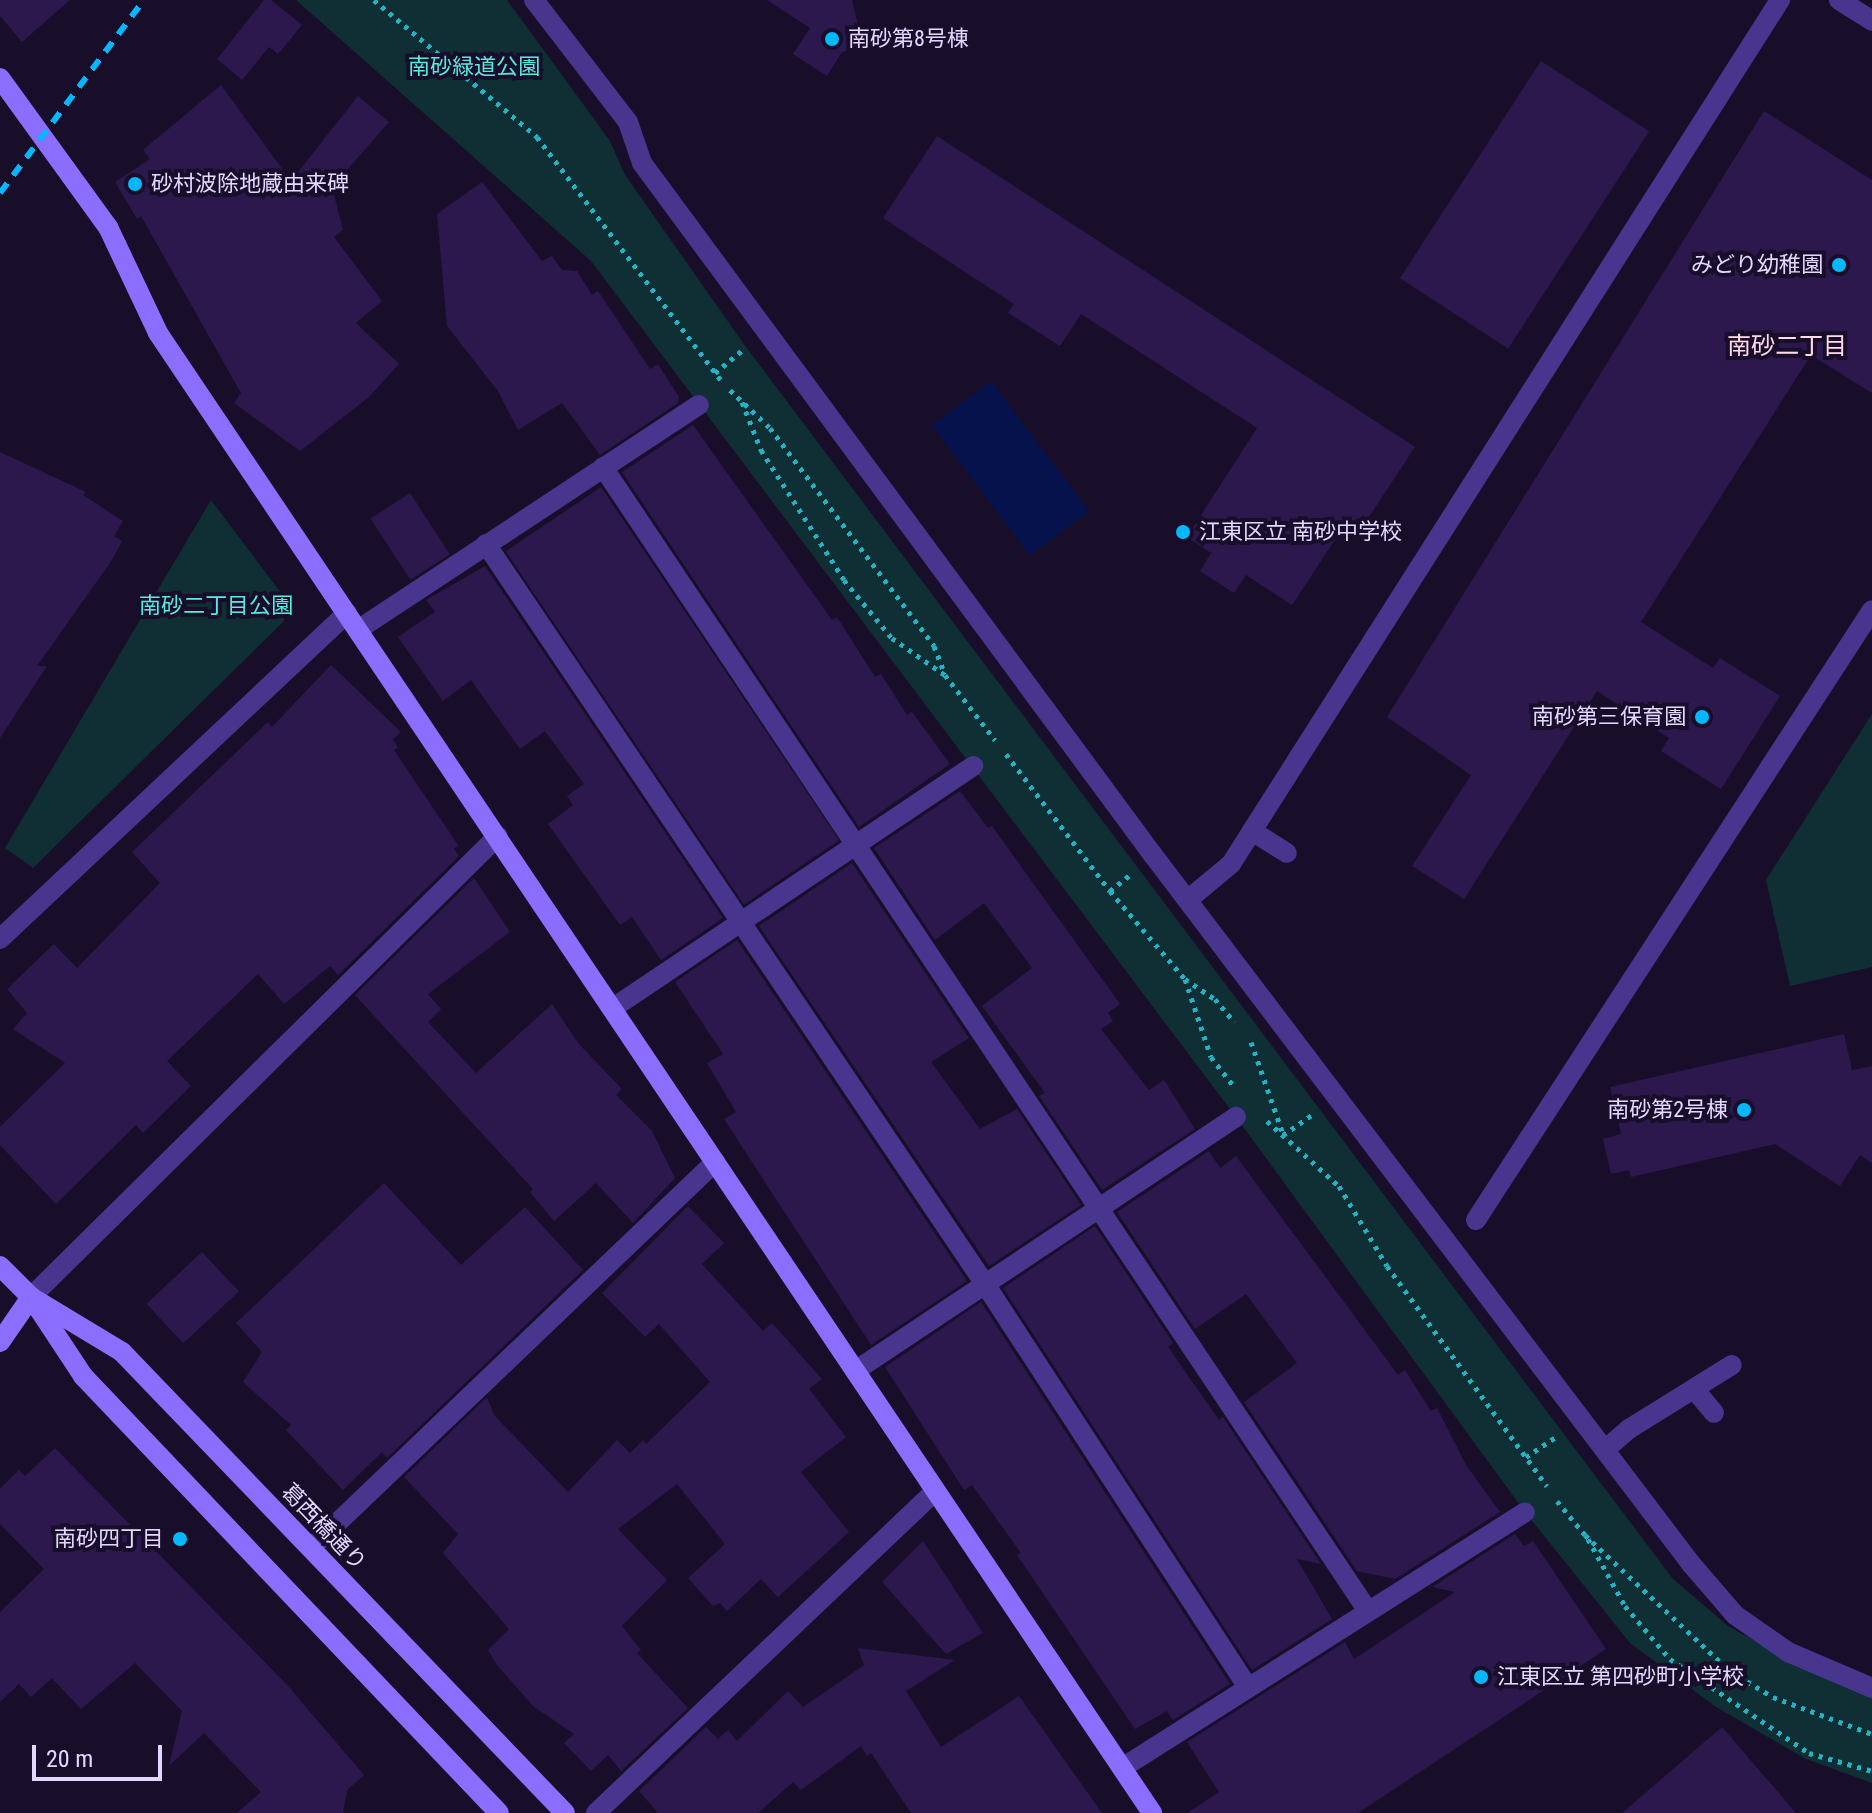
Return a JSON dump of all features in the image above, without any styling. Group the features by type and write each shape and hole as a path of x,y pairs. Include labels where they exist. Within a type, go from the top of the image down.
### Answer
{"street":[{"path":"534,0 628,122 642,163 1336,1098 1735,1615 1788,1652 1872,1688"},
{"path":"1190,898 1231,864 1780,0"},
{"path":"1839,0 1872,21"},
{"path":"0,78 108,227 158,333 1152,1813"},
{"path":"0,939 353,621 486,544 699,405"},
{"path":"603,467 1366,1608"},
{"path":"486,544 985,1284 1248,1688"},
{"path":"1476,1220 1872,610"},
{"path":"613,1008 854,843 973,766"},
{"path":"1252,831 1287,853"},
{"path":"0,1342 31,1297 498,836"},
{"path":"855,1371 1236,1117"},
{"path":"311,1548 715,1162"},
{"name":"葛西橋通り","path":"0,1266 31,1297 83,1376 499,1813"},
{"name":"葛西橋通り","path":"31,1297 114,1344 565,1813"},
{"path":"1607,1448 1732,1365"},
{"path":"1694,1389 1714,1413"},
{"path":"596,1813 935,1491"},
{"path":"1122,1768 1366,1608 1525,1512"}],"path":[{"path":"374,0 537,137 715,373 770,428 934,646 945,675 1110,891 1185,979 1215,999 1250,1040 1283,1135"},
{"path":"715,373 746,347"},
{"path":"742,402 761,450 844,580 892,638 945,675"},
{"path":"1110,891 1137,868"},
{"path":"1185,979 1211,1057 1241,1095"},
{"path":"1283,1135 1320,1108"},
{"path":"1261,1117 1339,1186 1387,1266 1585,1535 1625,1606 1670,1659 1809,1753 1872,1771"},
{"path":"1526,1457 1563,1431"}],"green space":[{"name":"南砂緑道公園","path":"296,0 507,0 610,141 625,175 746,347 1673,1579 1728,1626 1786,1658 1872,1688 1872,1783 1806,1759 1716,1707 1630,1643 1525,1512 1236,1117 591,261"},
{"name":"南砂二丁目公園","path":"211,500 284,597 284,621 33,868 5,848"},
{"path":"1872,714 1872,967 1790,986 1766,880"}],"shaded area":[{"path":"991,381 1089,511 1030,556 932,426"}],"building":[{"path":"0,0 70,0 22,42 0,16"},
{"path":"264,0 271,0 302,25 278,54 269,47 242,80 217,59"},
{"name":"南砂第8号棟","path":"767,0 852,0 863,47 842,52 827,76 793,54 810,28"},
{"path":"1541,61 1649,131 1508,348 1400,278"},
{"path":"221,85 291,181 358,96 389,122 332,187 343,230 334,237 382,301 356,323 399,364 369,397 300,451 234,403 241,393 141,216 137,219 115,182 150,159 143,150"},
{"path":"1764,111 1872,180 1872,393 1811,355 1641,622 1713,668 1720,658 1780,696 1721,789 1661,751 1669,738 1597,691 1464,899 1412,866 1471,775 1387,717"},
{"path":"937,136 1415,447 1361,529 1348,520 1292,605 1246,575 1234,593 1200,571 1211,553 1187,537 1257,428 1081,314 1060,346 1008,313 1014,304 883,218"},
{"path":"482,182 542,261 552,256 562,270 577,271 592,295 598,291 650,369 658,364 679,397 678,403 600,455 562,403 518,430 498,391 447,326 437,214"},
{"path":"693,425 832,620 837,617 875,677 881,674 907,715 912,712 950,764 859,827 622,472"},
{"path":"0,452 86,492 83,495 123,521 114,536 122,541 112,560 37,666 47,666 0,738"},
{"path":"601,487 839,840 744,904 506,551"},
{"path":"410,493 450,554 410,580 371,519"},
{"path":"485,566 723,918 661,960 632,917 620,925 548,824 573,805 567,796 584,784 545,731 520,749 471,680 443,701 398,637 435,612 426,600"},
{"path":"331,665 401,732 393,739 398,748 394,750 458,845 454,849 459,856 338,975 330,966 284,1004 258,974 167,1061 191,1086 143,1133 136,1125 56,1204 0,1145 0,1127 65,1063 13,1029 27,1013 7,989 54,944 77,968 160,883 132,852 268,722 272,727"},
{"path":"960,791 988,828 992,826 1120,1004 1108,1013 1113,1021 1101,1029 1149,1090 1164,1080 1195,1129 1102,1190 1039,1096 1045,1093 982,1006 1032,968 984,903 935,940 874,848"},
{"path":"852,863 969,1038 931,1062 980,1129 1017,1109 1081,1205 989,1266 759,926"},
{"path":"474,878 510,932 428,994 441,1009 428,1022 476,1073 552,1004 578,1043 622,1089 616,1095 652,1131 675,1178 633,1223 596,1183 554,1221 530,1192 533,1189 355,995"},
{"path":"737,940 967,1281 871,1345 724,1119 736,1112 707,1063 723,1054 675,982"},
{"name":"南砂第2号棟","path":"1844,1034 1852,1070 1872,1066 1872,1163 1860,1155 1840,1186 1775,1144 1631,1177 1629,1170 1611,1174 1603,1139 1621,1134 1610,1087"},
{"path":"1209,1151 1220,1168 1236,1156 1398,1375 1405,1370 1431,1411 1437,1408 1466,1465 1500,1512 1395,1579 1357,1571 1244,1402 1297,1363 1246,1294 1195,1329 1117,1212"},
{"path":"384,1183 461,1265 525,1207 583,1270 387,1458 382,1452 343,1490 286,1430 291,1425 243,1382 262,1352 236,1323"},
{"path":"688,1206 724,1243 702,1264 763,1331 772,1323 822,1379 809,1389 846,1437 801,1472 849,1532 778,1597 761,1579 727,1611 720,1603 713,1606 688,1578 725,1544 677,1484 618,1529 667,1580 622,1626 641,1650 637,1653 688,1708 621,1771 608,1755 591,1771 564,1743 574,1734 533,1706 497,1665 488,1650 509,1629 443,1553 458,1534 404,1477 487,1397 494,1415 568,1492 617,1440 630,1453 643,1440 646,1444 710,1382 659,1324 645,1337 602,1293"},
{"path":"1095,1226 1173,1343 1168,1347 1219,1420 1223,1417 1321,1564 1297,1559 1332,1619 1252,1670 1003,1288"},
{"path":"202,1252 239,1291 183,1343 146,1304"},
{"path":"981,1302 1230,1684 1173,1720 1167,1711 1135,1729 1017,1555 1021,1553 972,1485 964,1490 885,1367"},
{"path":"55,1448 288,1686 364,1775 347,1790 343,1813 237,1813 261,1792 204,1733 169,1766 182,1711 135,1663 81,1709 52,1678 31,1697 19,1684 0,1702 0,1612 44,1569 0,1524 0,1489 19,1470 25,1476"},
{"path":"1515,1534 1524,1546 1533,1541 1606,1649 1358,1813 1187,1813 1219,1792 1187,1742 1345,1642 1354,1659 1455,1592 1432,1587"},
{"path":"923,1541 983,1633 946,1654 882,1582"},
{"path":"858,1648 955,1660 906,1691 941,1747 1019,1696 1102,1813 911,1813 871,1753 867,1756 861,1746 801,1790 793,1782 758,1813 658,1813 639,1791 706,1727 718,1739 728,1730 737,1741 788,1691 803,1707 864,1665"},
{"path":"1722,1727 1796,1813 1622,1813"}],"railway":[{"path":"0,193 144,0"}],"place":[{"name":"南砂第8号棟","path":"832,39"},
{"name":"砂村波除地蔵由来碑","path":"135,184"},
{"name":"みどり幼稚園","path":"1839,265"},
{"name":"江東区立 南砂中学校","path":"1183,532"},
{"name":"南砂第三保育園","path":"1702,717"},
{"name":"南砂第2号棟","path":"1744,1110"},
{"name":"南砂四丁目","path":"180,1539"},
{"name":"江東区立 第四砂町小学校","path":"1481,1677"}],"district":[{"name":"南砂二丁目","path":"1787,347"}]}
